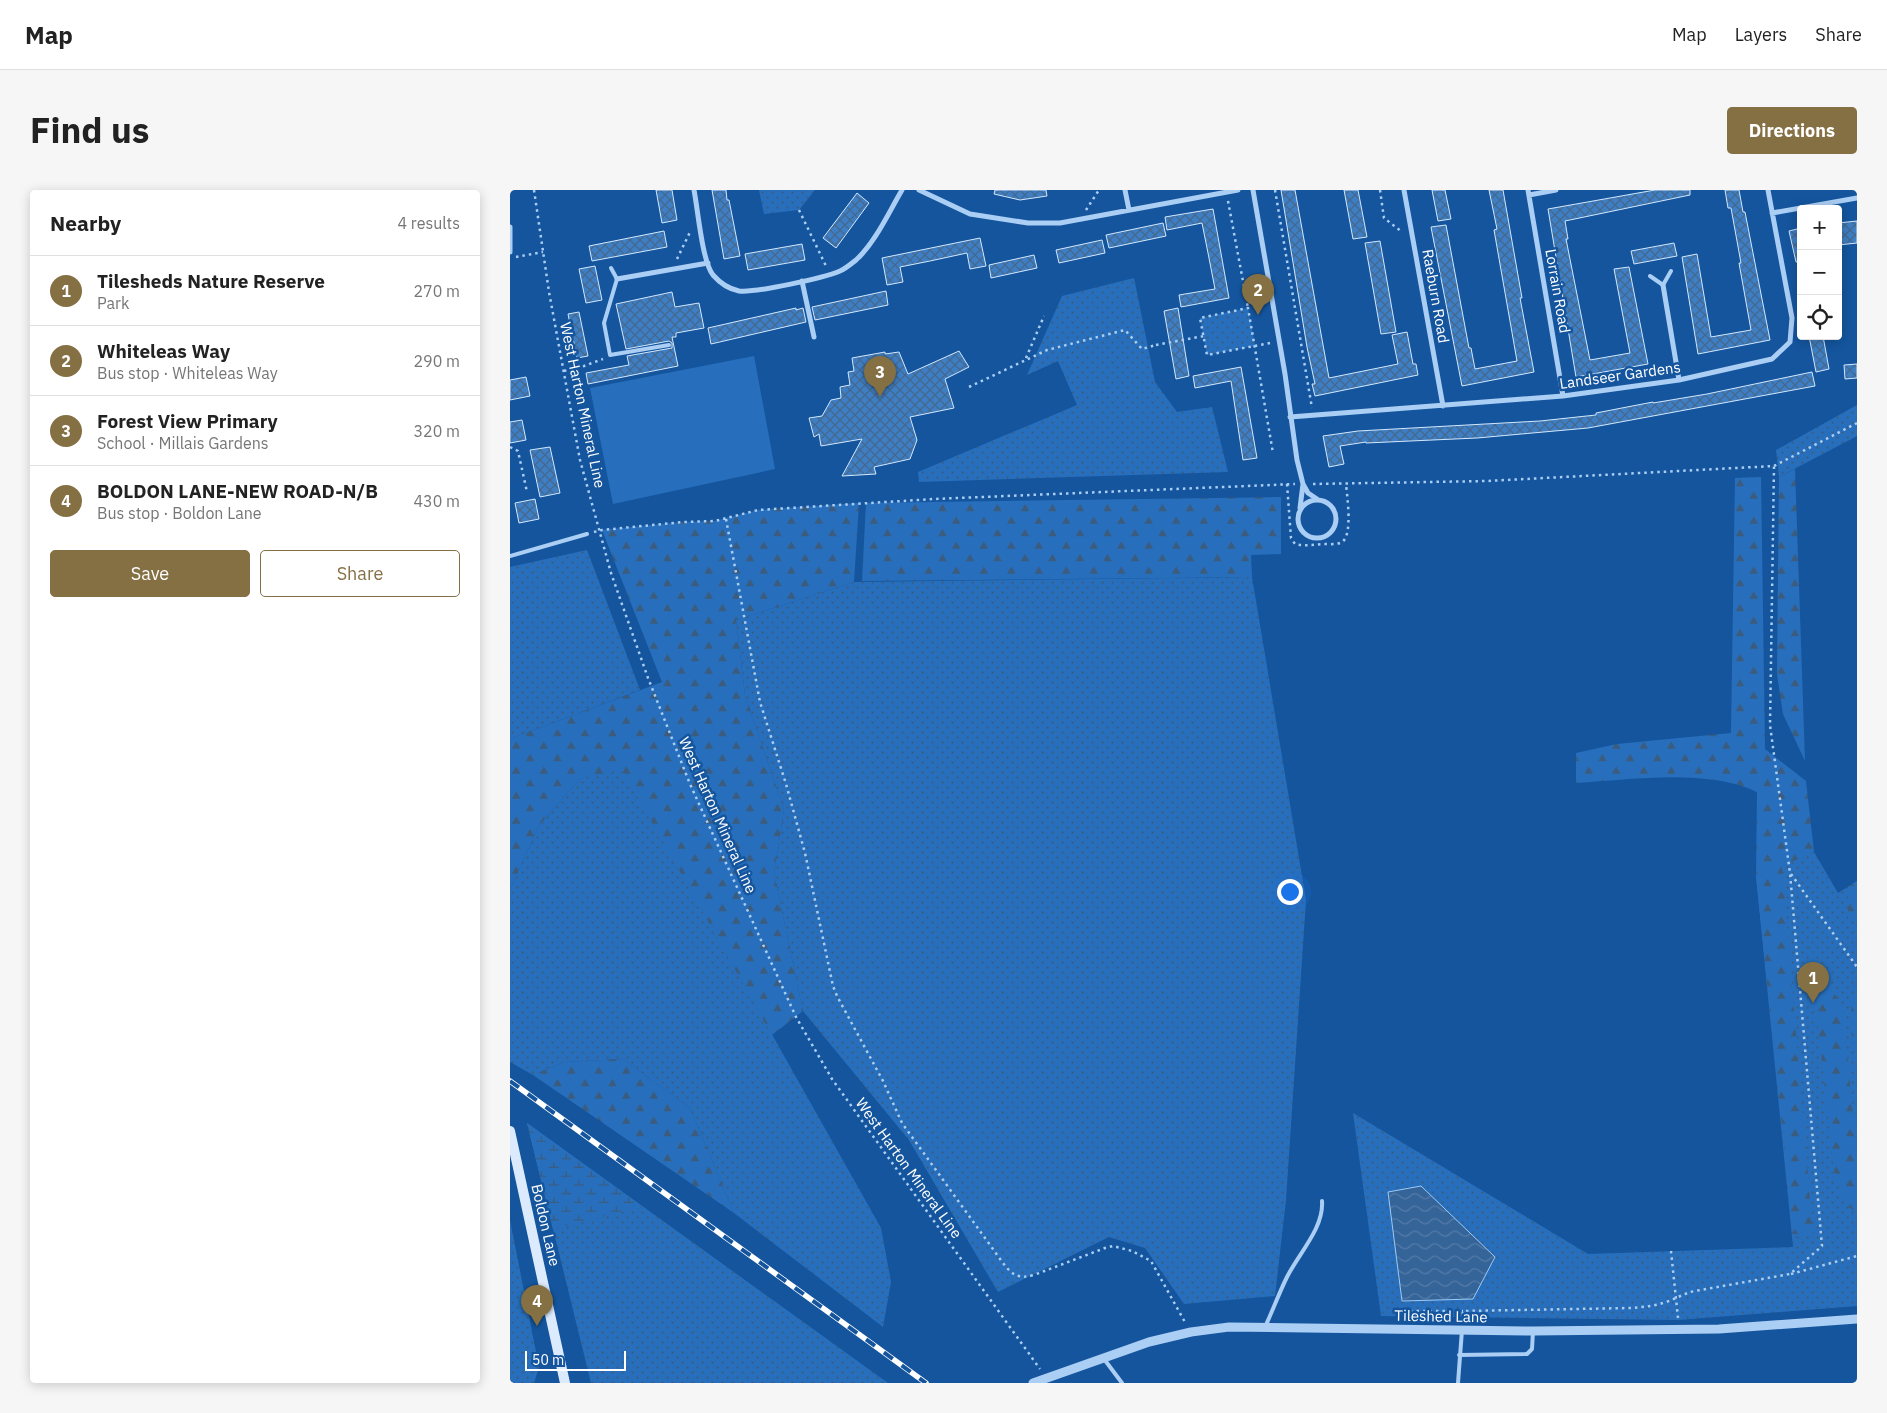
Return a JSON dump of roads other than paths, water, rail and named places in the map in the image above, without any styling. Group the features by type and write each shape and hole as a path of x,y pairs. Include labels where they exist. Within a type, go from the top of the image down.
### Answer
{"main road":[{"name":"Boldon Lane","path":"510,1131 565,1383"}],"street":[{"path":"694,190 708,263 712,274 723,285 738,291 752,291 841,271 866,248 902,190"},
{"path":"920,190 970,214 1028,224 1060,224 1238,190"},
{"path":"1125,190 1129,210"},
{"path":"1253,190 1290,417 1303,484 1308,493 1328,504 1335,513 1335,525 1328,534 1315,538 1303,533 1297,521 1303,484"},
{"name":"Raeburn Road","path":"1404,190 1443,406"},
{"path":"1529,192 1556,190"},
{"name":"Landseer Gardens","path":"1290,417 1563,396 1679,380 1772,359 1790,342 1792,318 1768,190"},
{"name":"Lorrain Road","path":"1529,192 1563,396"},
{"path":"1772,213 1857,198"},
{"path":"510,227 510,252"},
{"path":"617,279 708,263"},
{"path":"802,281 814,337"},
{"path":"1663,285 1679,380"},
{"path":"1300,508 1305,503 1317,499"},
{"name":"Tileshed Lane","path":"1033,1383 1149,1342 1191,1332 1229,1327 1679,1330 1857,1319"}],"lane":[{"path":"611,268 617,279 604,323 610,356 669,345"},
{"path":"1650,276 1663,285 1671,271"},
{"path":"510,556 588,534"},
{"path":"1265,1327 1288,1276 1302,1254 1323,1212 1322,1201"},
{"path":"1458,1383 1462,1330"},
{"path":"1459,1355 1527,1354 1532,1349 1533,1330"},
{"path":"1103,1357 1122,1383"}],"water":[{"path":"1421,1186 1495,1257 1473,1299 1402,1301 1388,1192"}],"railway":[{"path":"510,1081 926,1383"}],"place":[{"name":"Whiteleas Way","path":"1258,315"},
{"name":"Forest View Primary","path":"880,397"},
{"name":"Tilesheds Nature Reserve","path":"1813,1003"},
{"name":"BOLDON LANE-NEW ROAD-N/B","path":"537,1326"}]}
